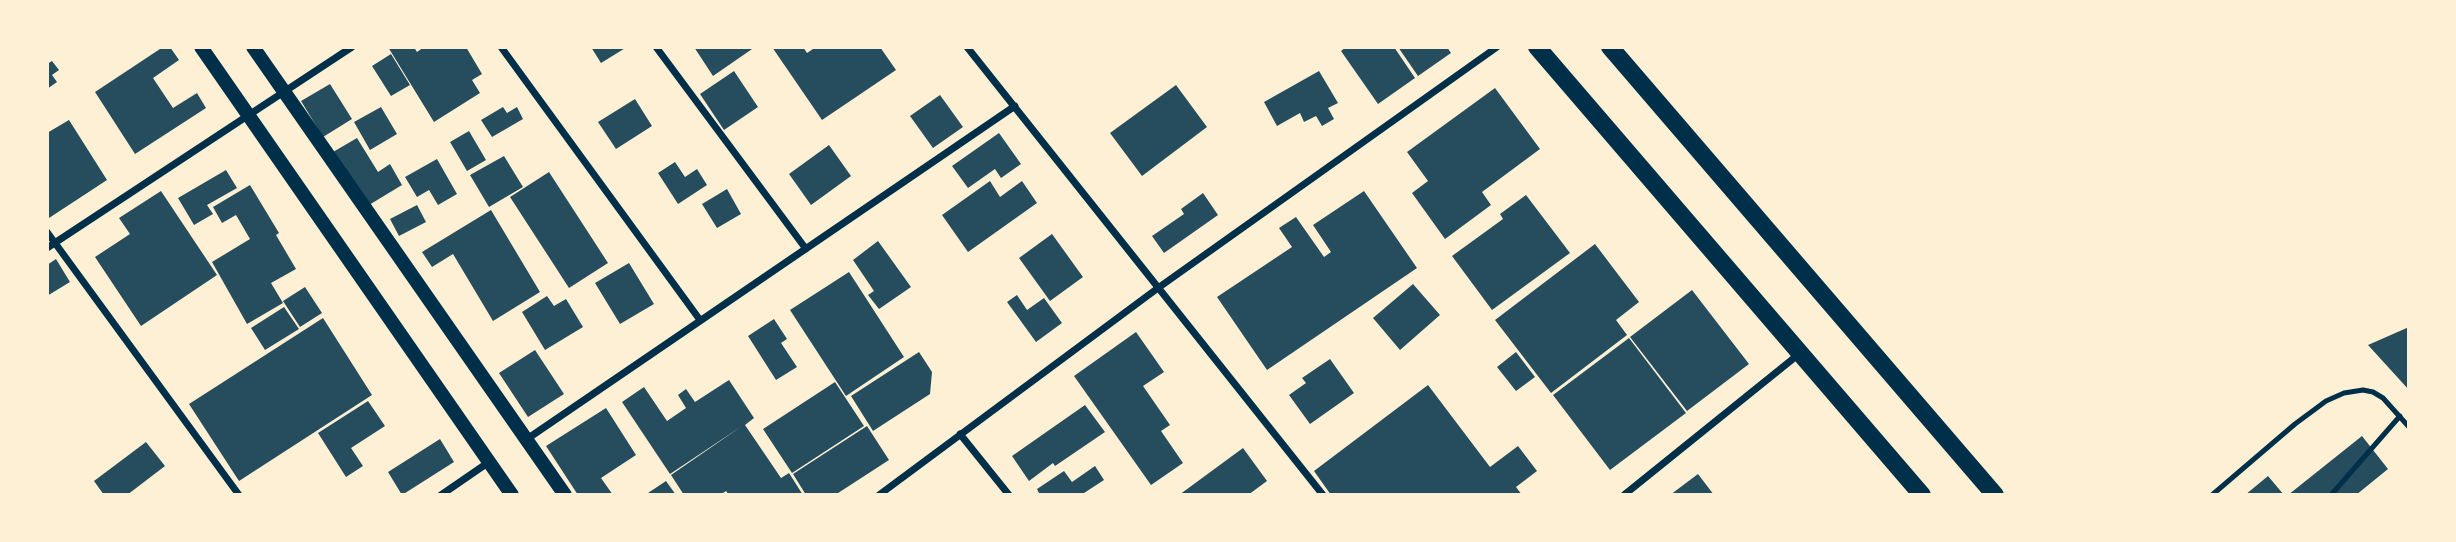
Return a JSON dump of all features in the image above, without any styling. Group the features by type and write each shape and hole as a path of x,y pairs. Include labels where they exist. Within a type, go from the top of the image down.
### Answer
{"main road":[{"path":"201,47 512,495"},
{"path":"253,47 565,495"},
{"path":"1537,47 1922,495"},
{"path":"1610,47 1995,495"}],"street":[{"path":"47,248 352,47"},
{"path":"501,47 701,320"},
{"path":"656,47 806,248"},
{"path":"967,47 1323,495"},
{"path":"880,495 1158,288 1497,47"},
{"path":"526,440 1015,106"},
{"path":"47,232 239,495"},
{"path":"1624,495 1800,354"},
{"path":"960,434 1009,495"},
{"path":"441,495 489,462"}],"lane":[{"path":"2212,495 2295,424 2326,401 2344,393 2363,390 2373,392 2383,398 2409,427"},
{"path":"2330,495 2400,416"}],"building":[{"path":"163,47 170,47 179,60 153,78 173,108 197,93 206,108 135,154 95,92"},
{"path":"388,47 414,47 417,52 424,47 466,47 482,74 472,80 480,93 434,122"},
{"path":"591,47 627,47 601,63"},
{"path":"694,47 755,47 713,76"},
{"path":"772,47 803,47 807,53 816,47 880,47 896,70 822,120"},
{"path":"1346,47 1394,47 1415,78 1378,104 1341,51"},
{"path":"1398,47 1447,47 1451,53 1418,76"},
{"path":"391,54 410,85 391,96 372,66"},
{"path":"52,61 59,70 52,75 57,82 47,89 47,64"},
{"path":"734,71 758,107 724,130 700,94"},
{"path":"1319,71 1338,103 1328,108 1334,119 1322,126 1316,116 1304,122 1300,113 1277,126 1264,102"},
{"path":"330,84 352,119 323,137 301,101"},
{"path":"1176,85 1207,127 1142,176 1110,133"},
{"path":"1495,88 1540,149 1482,192 1491,205 1445,239 1412,193 1428,181 1407,152"},
{"path":"940,95 963,127 933,148 910,116"},
{"path":"635,99 652,126 616,149 598,122"},
{"path":"381,107 397,134 370,150 354,122"},
{"path":"503,107 507,113 517,107 523,119 492,137 481,120"},
{"path":"69,120 107,180 49,218 47,133"},
{"path":"469,131 486,160 467,171 450,142"},
{"path":"999,133 1021,164 1001,178 995,169 968,188 952,166"},
{"path":"357,138 378,172 390,164 402,185 369,205 333,152"},
{"path":"829,145 851,176 811,205 789,174"},
{"path":"504,156 523,187 489,207 470,175"},
{"path":"437,159 457,194 438,205 429,190 417,197 405,177"},
{"path":"675,162 685,177 697,169 707,185 678,204 658,173"},
{"path":"226,170 237,188 207,205 213,214 194,225 178,198"},
{"path":"549,172 608,263 569,288 510,197"},
{"path":"990,181 1000,197 1022,181 1037,203 968,252 942,215"},
{"path":"250,185 279,233 276,235 296,269 271,283 283,303 247,324 212,262 250,239 236,215 222,223 213,207"},
{"path":"727,189 741,214 717,228 702,204"},
{"path":"161,191 217,275 141,326 95,257 130,234 119,218"},
{"path":"1364,191 1417,268 1267,370 1217,297 1292,247 1279,228 1296,217 1324,257 1331,252 1313,225"},
{"path":"1203,193 1218,215 1164,253 1152,236 1184,214 1181,209"},
{"path":"1526,195 1570,253 1492,310 1452,256 1503,219 1500,214"},
{"path":"417,205 426,222 399,236 390,219"},
{"path":"491,210 540,292 493,321 453,254 432,267 422,252"},
{"path":"1052,234 1083,277 1050,301 1019,258"},
{"path":"878,241 911,287 879,309 868,295 874,291 853,260"},
{"path":"1595,244 1639,302 1616,320 1627,335 1551,393 1495,320"},
{"path":"56,259 70,282 47,296 47,265"},
{"path":"629,263 654,304 620,324 595,283"},
{"path":"849,272 904,357 846,396 790,310"},
{"path":"1413,284 1440,315 1400,350 1373,318"},
{"path":"305,287 322,313 300,327 283,301"},
{"path":"1692,290 1749,364 1687,411 1630,337"},
{"path":"1017,295 1027,310 1044,298 1062,323 1036,342 1007,302"},
{"path":"547,296 554,306 566,299 583,327 545,350 522,312"},
{"path":"284,307 299,329 265,350 251,328"},
{"path":"323,318 372,395 239,481 189,404"},
{"path":"774,319 787,339 781,343 797,367 776,380 748,336"},
{"path":"2409,327 2409,390 2368,345"},
{"path":"1136,332 1164,372 1143,386 1170,425 1161,431 1183,463 1151,485 1074,376"},
{"path":"1629,338 1686,413 1610,470 1553,395"},
{"path":"535,350 564,394 528,417 499,373"},
{"path":"919,352 932,372 930,394 873,431 851,396"},
{"path":"1516,352 1535,377 1516,391 1497,367"},
{"path":"1330,359 1354,393 1310,424 1289,395 1306,383 1302,378"},
{"path":"729,380 754,418 745,425 781,478 789,473 803,495 729,495 726,491 720,495 684,495 671,475 742,426 670,474 622,402 644,387 667,421 686,408 678,395 686,389 695,402"},
{"path":"835,382 864,426 792,473 763,429"},
{"path":"1428,385 1490,467 1518,446 1537,471 1516,487 1522,495 1331,495 1314,471"},
{"path":"368,401 385,426 351,448 363,466 346,477 318,433"},
{"path":"1085,405 1105,432 1055,466 1053,463 1029,481 1012,456"},
{"path":"606,408 636,455 601,478 613,495 578,495 546,446"},
{"path":"867,426 889,460 835,495 806,495 793,474"},
{"path":"2362,436 2388,469 2356,495 2288,495"},
{"path":"440,439 454,462 402,495 388,472"},
{"path":"146,442 165,466 127,495 104,495 94,481"},
{"path":"1243,448 1267,481 1248,495 1179,495"},
{"path":"1095,466 1104,480 1081,495 1040,495 1037,489 1064,471 1072,482"},
{"path":"1698,474 1714,495 1670,495"},
{"path":"2268,476 2284,495 2245,495"},
{"path":"666,481 676,495 645,495"}]}
